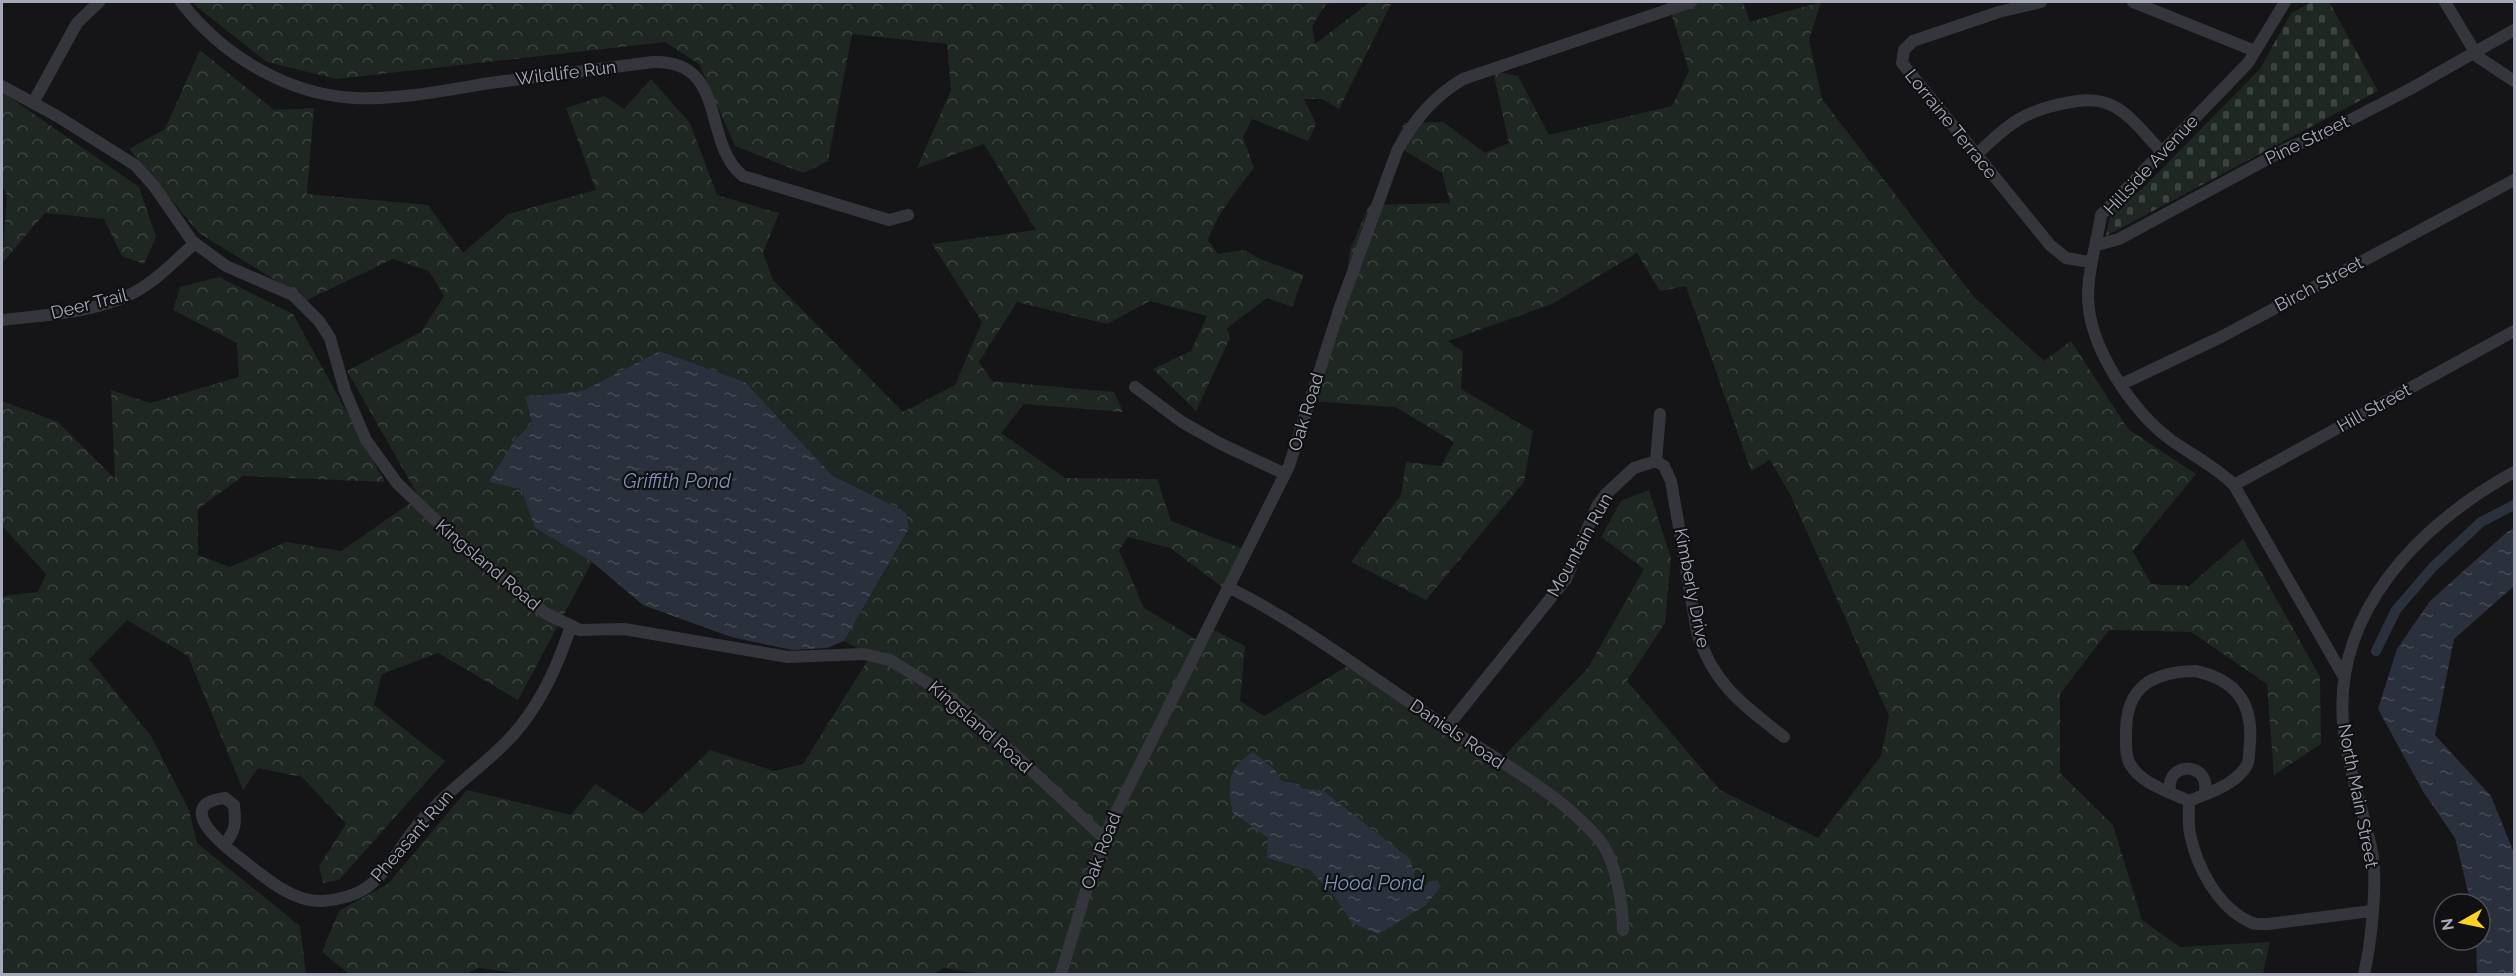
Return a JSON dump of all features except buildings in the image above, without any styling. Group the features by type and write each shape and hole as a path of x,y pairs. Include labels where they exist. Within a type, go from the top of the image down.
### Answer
{"street":[{"path":"33,103 77,23 99,2"},
{"name":"Wildlife Run","path":"181,2 218,42 272,77 303,89 355,98 427,92 652,62 672,64 690,73 704,86 727,156 733,167 743,176 890,220 908,215"},
{"name":"Oak Road","path":"1061,975 1104,838 1130,779 1285,474 1298,442 1339,310 1397,152 1418,117 1446,89 1475,74 1691,2"},
{"name":"Lorraine Terrace","path":"2041,2 1999,12 1922,37 1913,41 1904,50 1902,63 2060,254 2072,260 2090,262"},
{"path":"2133,2 2256,51"},
{"name":"Hillside Avenue","path":"2285,2 2248,63 2102,215 2097,245 2090,262 2088,296 2091,322 2100,349 2122,384 2170,440 2222,472 2234,485 2344,677"},
{"path":"2445,2 2478,57 2514,81"},
{"name":"Pine Street","path":"2097,245 2119,239 2288,148 2323,134 2412,88 2514,30"},
{"name":"Kingsland Road","path":"2,86 117,152 135,165 195,243 226,266 293,296 319,321 335,350 345,391 366,440 397,483 447,531 544,613 580,630 624,629 768,655 808,658 858,654 890,660 935,687 962,708 1104,838"},
{"path":"1976,155 2002,131 2031,111 2086,99 2105,102 2117,108 2162,152"},
{"name":"Birch Street","path":"2122,384 2221,337 2514,180"},
{"name":"Deer Trail","path":"2,320 93,306 124,298 147,285 195,243"},
{"name":"Hill Street","path":"2234,485 2514,332"},
{"path":"1135,387 1182,422 1221,444 1285,474"},
{"path":"1656,461 1660,414"},
{"name":"Mountain Run","path":"1447,727 1566,579 1605,495 1634,468 1656,461"},
{"name":"Kimberly Drive","path":"1656,461 1664,466 1671,481 1697,632 1706,657 1728,690 1784,737"},
{"name":"North Main Street","path":"2364,975 2374,875 2372,854 2344,734 2342,713 2344,677 2352,648 2378,591 2401,559 2458,507 2514,472"},
{"name":"Daniels Road","path":"1228,587 1252,599 1365,671 1563,804 1601,842 1607,854 1619,892 1623,930"},
{"name":"Pheasant Run","path":"224,845 282,888 306,899 326,901 364,890 379,877 420,821 443,797 507,741 527,717 548,685 571,626"},
{"path":"2195,671 2216,675 2229,685 2242,700 2251,718 2247,764 2231,781 2204,795 2189,801 2146,780 2130,764 2127,750 2127,717 2132,700 2146,682 2156,676 2195,671"},
{"path":"2170,792 2171,778 2178,771 2187,768 2196,770 2203,777 2206,786 2204,795"},
{"path":"2189,801 2190,832 2196,855 2209,882 2229,909 2252,923 2268,924 2372,911"}],"green space":[{"path":"203,2 1333,2 1326,4 1312,26 1315,44 1370,2 1391,4 1339,109 1322,99 1304,99 1316,124 1308,141 1252,119 1243,137 1254,168 1222,212 1208,240 1218,254 1245,250 1258,258 1304,275 1292,307 1267,298 1227,328 1230,338 1196,411 1153,369 1191,351 1207,316 1150,301 1107,324 1017,302 979,362 992,381 1114,392 1123,412 1024,404 1001,433 1065,478 1157,479 1171,521 1246,550 1225,589 1170,548 1128,537 1119,550 1144,608 1200,642 1208,627 1245,646 1240,701 1264,716 1351,664 1499,761 1588,668 1644,569 1601,537 1621,501 1649,490 1671,558 1665,623 1627,681 1720,790 1818,838 1881,756 1889,716 1791,496 1770,460 1751,471 1686,286 1660,291 1637,253 1552,304 1448,341 1463,352 1461,389 1533,431 1524,482 1426,600 1351,562 1401,495 1406,462 1441,466 1454,442 1395,407 1309,401 1344,300 1350,250 1369,205 1450,203 1442,173 1395,145 1404,123 1443,122 1485,153 1509,143 1493,71 1518,76 1549,135 1672,106 1689,71 1669,6 1681,2 1743,2 1750,22 1821,2 1809,39 1822,99 1973,296 2044,361 2071,341 2128,429 2196,474 2133,551 2151,584 2189,586 2243,539 2320,677 2321,744 2274,775 2267,684 2191,632 2109,630 2060,694 2060,773 2113,825 2142,920 2180,947 2270,942 2263,974 980,974 944,968 933,974 524,974 479,968 466,974 349,974 322,952 339,911 388,884 467,790 571,815 595,784 643,814 710,750 774,771 803,764 871,655 844,641 909,530 906,512 833,476 745,382 660,351 582,391 525,398 532,423 515,438 521,489 535,528 592,562 518,700 438,653 382,674 374,705 445,761 339,880 323,883 319,866 346,824 302,777 258,768 243,790 188,656 127,620 89,659 151,736 189,810 197,843 300,926 306,974 2,974 2,596 38,592 46,574 2,526 2,401 58,422 115,479 111,390 150,403 239,377 237,343 173,310 180,287 219,277 293,314 385,482 243,476 198,509 198,555 230,567 286,542 341,551 419,497 347,371 421,332 444,296 429,271 393,259 307,300 199,233 129,149 165,129 200,50 274,110 314,108 307,194 428,205 463,253 508,214 596,190 566,108 604,96 624,109 651,79 690,123 717,195 779,213 763,253 773,280 903,412 955,385 982,322 932,244 1036,230 984,144 917,168 951,90 947,44 852,34 828,161 803,173 735,146 699,64 665,42 336,79 267,62 193,4"},
{"path":"2312,2 2329,2 2378,91 2106,236 2111,212 2144,187 2260,69 2291,13"},
{"path":"2,92 139,187 156,237 144,264 122,256 104,219 45,213 2,263 7,195 2,186"}],"water":[{"name":"Griffith Pond","path":"660,351 745,382 833,476 906,512 909,529 844,641 827,648 792,650 731,637 643,605 592,562 535,528 521,489 489,482 516,438 532,423 525,397 582,391"},
{"path":"2514,528 2514,586 2454,639 2435,735 2491,796 2514,853 2514,974 2477,974 2476,952 2492,952 2492,892 2468,892 2455,838 2424,793 2378,709 2397,649 2430,601"},
{"name":"Hood Pond","path":"1253,752 1275,770 1281,781 1298,784 1303,789 1322,790 1410,859 1415,878 1426,885 1437,880 1441,887 1426,905 1379,934 1352,923 1335,897 1310,870 1267,858 1268,838 1232,812 1231,778 1238,764"}],"waterway":[{"path":"2376,651 2396,610 2433,567 2481,522 2514,505"}]}
